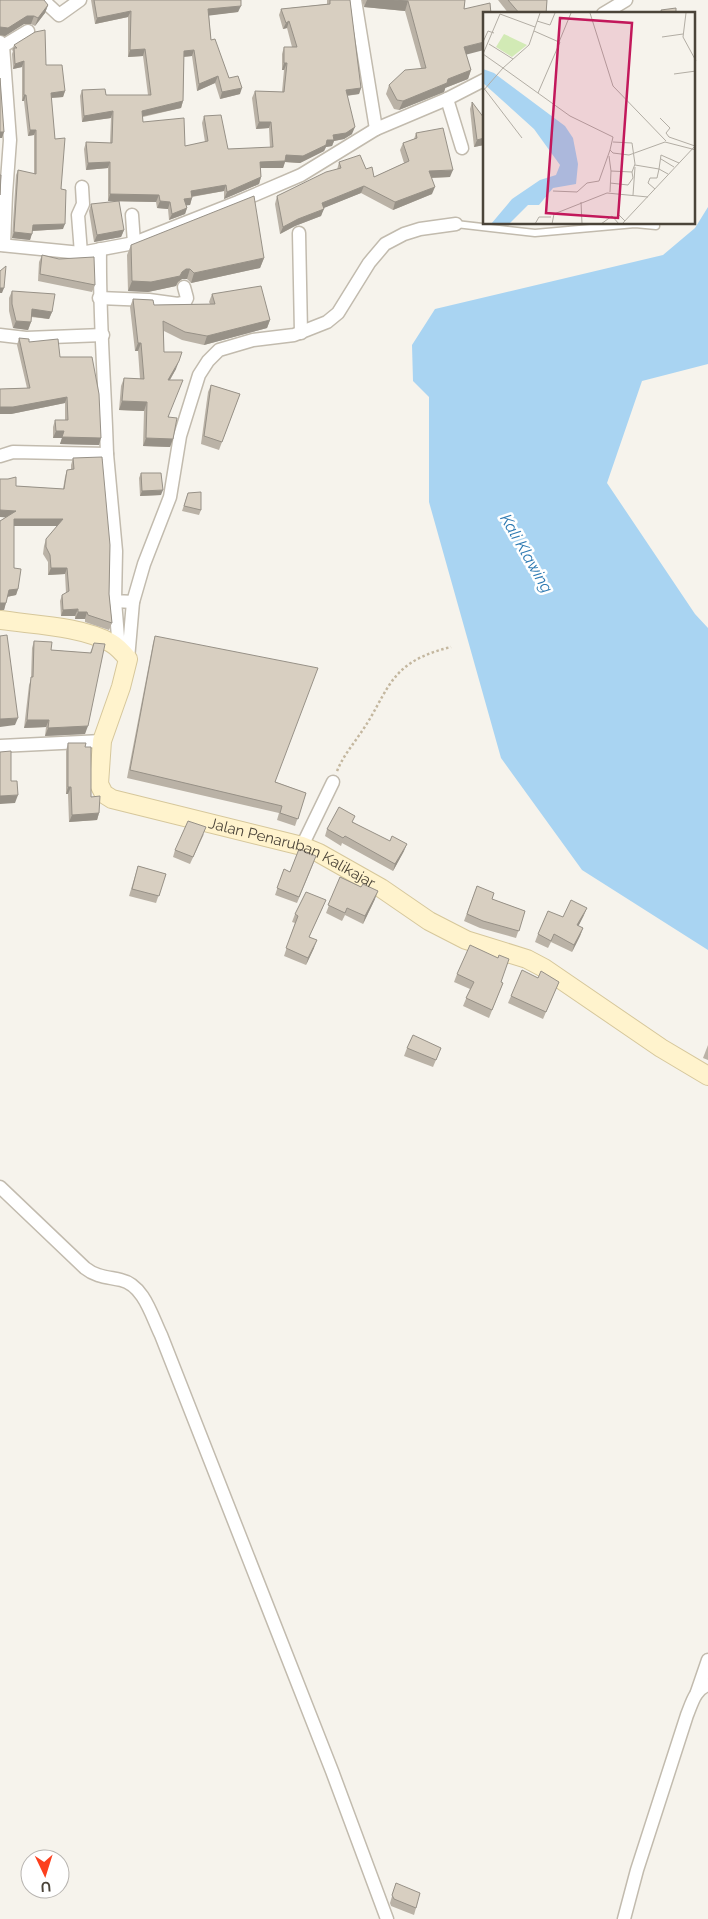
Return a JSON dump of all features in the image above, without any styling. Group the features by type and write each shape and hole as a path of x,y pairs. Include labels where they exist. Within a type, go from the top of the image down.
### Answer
{"street":[{"path":"43,0 59,15 80,0"},
{"path":"355,0 376,129"},
{"path":"606,12 626,0"},
{"path":"28,31 2,44 10,140 2,245 81,252 134,243 301,175 376,129 447,99 483,81"},
{"path":"447,99 462,148"},
{"path":"81,252 78,215 83,204 82,187"},
{"path":"132,215 134,243"},
{"path":"123,654 133,602 144,564 170,497 180,436 199,375 208,362 219,350 253,340 301,332 327,322 338,313 369,263 385,244 404,234 420,229 456,224"},
{"path":"299,233 301,332"},
{"path":"100,249 99,298 103,335 107,454 116,551 115,602 123,654"},
{"path":"99,298 149,300 178,304 185,302 187,298 184,287"},
{"path":"0,335 26,338 103,335"},
{"path":"0,456 12,452 107,454"},
{"path":"115,602 133,602"},
{"path":"0,620 84,633 101,638 123,654"},
{"name":"Jalan Penaruban Kalikajar","path":"123,654 121,687 102,741 100,784 104,794 112,799 302,846 381,888 428,921 459,936 527,959 544,968 660,1048 708,1076"},
{"path":"0,746 102,741"},
{"path":"302,846 333,782"},
{"path":"0,1187 85,1268 96,1275 129,1282 139,1291 144,1300 161,1335 325,1752 387,1919"},
{"path":"624,1919 637,1870 687,1715 708,1660"},
{"path":"697,1692 702,1687 708,1685"}],"lane":[{"path":"456,224 535,233 624,225"},
{"path":"646,225 656,226"}],"path":[{"path":"333,782 343,756 365,726 396,676 415,660 432,652 451,647"}],"water":[{"name":"Kali Klawing","path":"708,207 708,364 642,381 607,483 695,614 708,628 708,950 582,870 501,758 429,502 429,397 413,381 412,345 435,309 663,255 695,228"}],"building":[{"path":"0,0 44,0 48,5 38,18 27,16 8,28 0,27"},
{"path":"94,0 241,0 241,6 208,9 211,40 215,39 229,78 238,76 242,88 222,92 218,76 199,84 194,50 184,51 183,101 142,111 143,122 184,118 185,146 208,141 204,116 221,115 228,149 273,147 271,122 259,122 255,91 284,92 287,63 284,63 284,47 297,47 289,21 286,23 281,9 330,4 330,0 350,0 361,88 346,90 355,127 346,133 333,135 334,140 327,140 326,145 303,156 286,155 285,161 260,162 261,177 227,192 226,185 191,191 192,198 184,199 187,208 172,214 170,202 160,201 159,195 110,194 110,162 88,163 86,142 112,143 113,111 84,116 82,90 105,89 106,95 151,95 145,49 130,50 131,11 97,18"},
{"path":"393,0 465,0 464,9 490,3 491,12 483,12 483,42 464,47 471,70 448,79 447,83 403,101 397,100 389,85 405,70 426,68 408,1"},
{"path":"508,0 547,0 546,12 518,12"},
{"path":"676,8 676,12 662,12 661,10"},
{"path":"45,30 46,65 62,65 65,91 51,93 55,139 65,138 61,189 66,190 65,224 33,225 32,234 14,232 18,170 36,174 36,130 30,130 26,95 24,95 24,61 15,64 14,48 17,48 14,45 35,32"},
{"path":"0,78 4,132 0,132"},
{"path":"472,102 483,117 483,138 477,140"},
{"path":"443,128 453,170 429,171 435,187 395,202 364,186 322,203 324,209 283,227 277,196 326,172 341,168 339,162 360,155 366,169 372,167 374,177 409,161 403,143 417,138 416,133"},
{"path":"254,196 264,258 194,273 190,269 186,269 180,276 151,282 132,281 131,245"},
{"path":"119,201 124,230 97,235 91,204"},
{"path":"42,255 59,259 94,257 95,285 40,274"},
{"path":"6,266 4,288 0,288 0,271"},
{"path":"261,286 270,320 207,336 185,332 163,321 164,352 182,352 168,380 183,380 168,417 177,418 173,439 146,438 147,402 122,401 124,378 144,379 141,343 138,343 133,299 153,300 154,305 215,304 212,294"},
{"path":"12,291 55,294 52,312 32,309 31,322 16,321 12,304"},
{"path":"19,338 29,339 29,342 58,339 60,357 92,357 99,394 101,438 62,437 64,431 56,431 55,420 68,420 67,397 13,407 0,407 0,389 30,388"},
{"path":"211,385 240,394 222,442 204,436"},
{"path":"102,457 110,545 109,594 112,623 88,615 87,612 78,612 78,609 63,610 62,595 69,591 67,568 51,568 46,539 63,519 14,519 14,568 21,569 18,589 9,590 6,603 0,603 0,521 16,511 0,510 0,479 16,477 16,486 64,489 67,470 74,469 73,458"},
{"path":"141,473 161,473 163,490 142,491"},
{"path":"201,492 201,510 184,506 188,493"},
{"path":"7,635 18,718 0,719 0,636"},
{"path":"155,636 318,668 275,782 306,793 298,819 280,813 282,806 130,770"},
{"path":"34,641 52,642 51,650 91,653 94,643 105,644 88,726 48,728 49,720 27,720 31,677 33,677"},
{"path":"68,743 86,743 85,747 91,747 91,797 100,796 99,813 72,815 71,787 68,787"},
{"path":"11,751 11,781 17,781 18,795 0,796 0,752"},
{"path":"339,807 355,816 352,822 390,841 392,836 407,844 395,864 345,836 343,838 327,829"},
{"path":"188,821 206,827 193,857 175,850"},
{"path":"299,849 316,856 299,897 277,888 284,869 290,872"},
{"path":"138,866 166,874 159,896 132,889"},
{"path":"340,877 361,887 363,884 378,891 365,916 347,908 345,913 328,905"},
{"path":"477,886 494,893 492,899 525,911 519,931 483,921 467,914"},
{"path":"306,892 326,900 309,937 317,940 308,958 286,948 298,916 295,914"},
{"path":"571,900 587,908 577,925 583,928 574,945 554,934 551,941 538,934 548,911 563,917"},
{"path":"470,945 498,958 499,955 509,959 501,982 503,983 492,1010 466,998 474,982 457,974"},
{"path":"522,970 538,978 541,971 559,982 546,1012 511,996"},
{"path":"413,1035 441,1048 436,1060 407,1048"},
{"path":"396,1883 420,1893 416,1908 394,1899 392,1895"}]}
